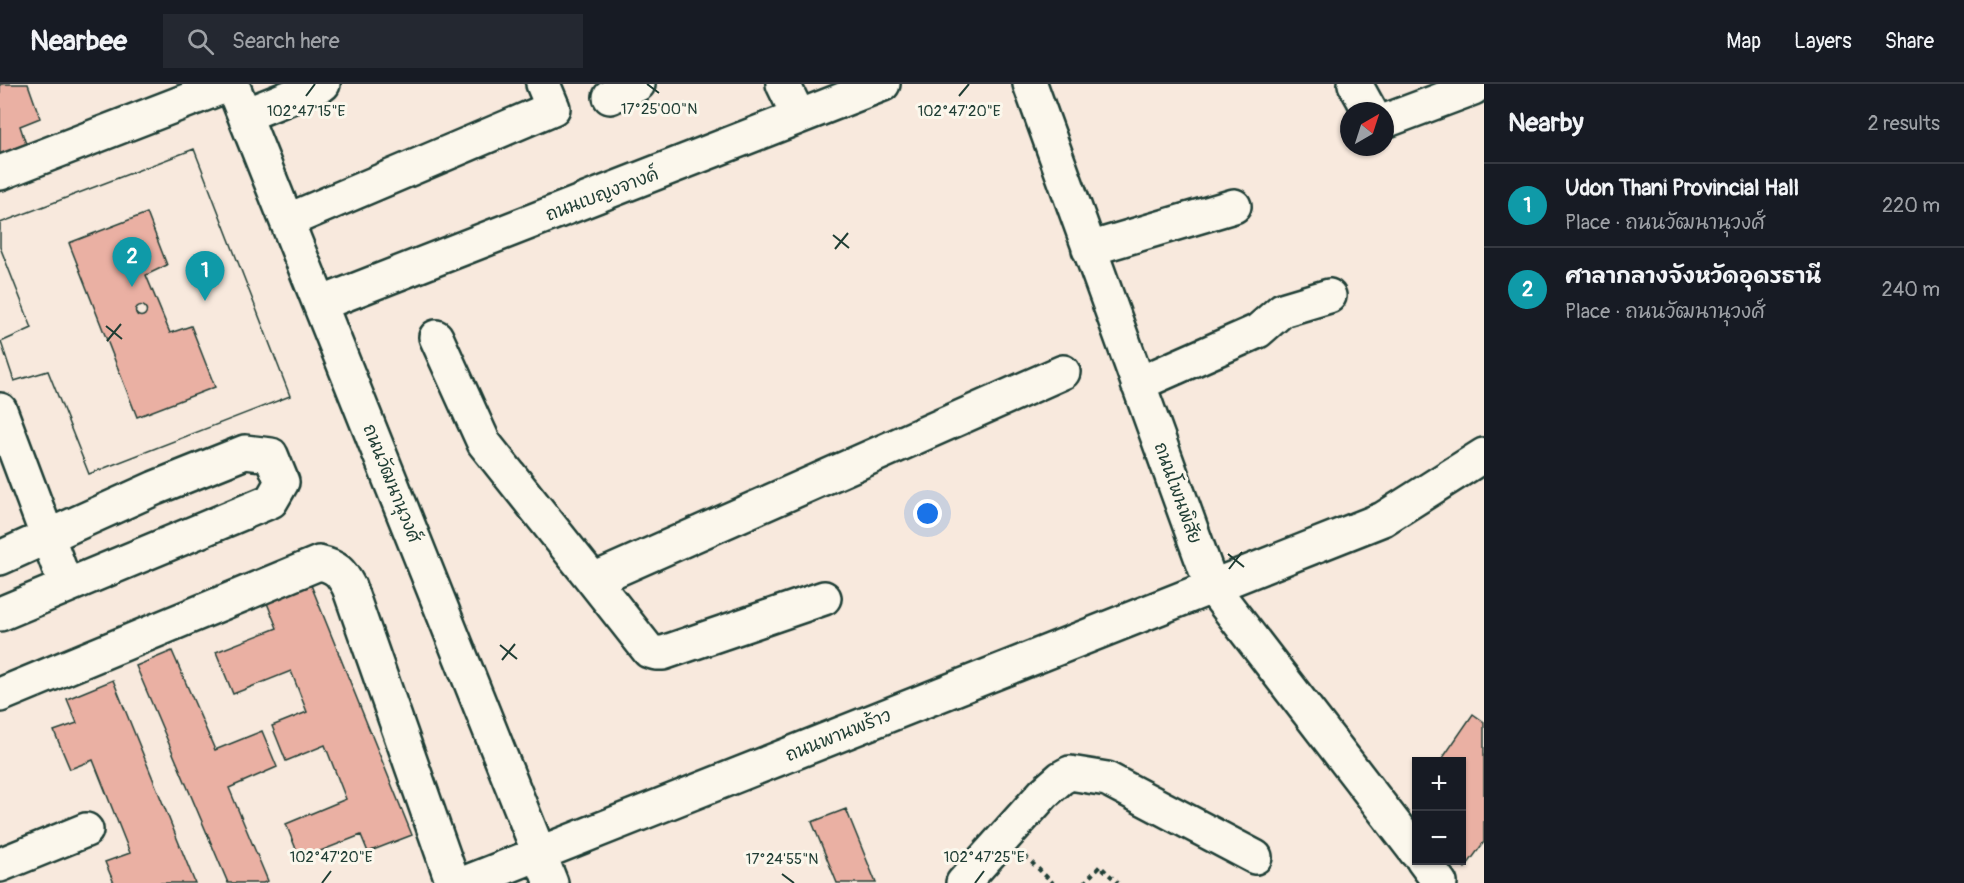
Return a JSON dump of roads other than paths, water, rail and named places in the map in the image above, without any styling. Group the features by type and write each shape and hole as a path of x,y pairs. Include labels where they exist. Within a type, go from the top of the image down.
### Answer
{"street":[{"name":"ถนนวัฒนานุวงศ์","path":"231,84 545,868"},
{"path":"0,173 231,84"},
{"path":"245,115 324,84"},
{"path":"287,221 553,108 543,84"},
{"path":"783,84 799,117"},
{"name":"ถนนเบญงจางค์","path":"320,304 883,84"},
{"name":"ถนนโพนพิสัย","path":"1030,84 1212,587 1412,847"},
{"path":"1355,84 1365,102"},
{"path":"1394,119 1473,88"},
{"path":"1089,249 1234,206"},
{"path":"1138,384 1258,331 1282,310 1329,296"},
{"path":"436,337 484,443 650,651 663,653 824,598"},
{"path":"592,580 1063,372"},
{"path":"0,410 11,472 47,537 66,586"},
{"path":"0,558 245,452 271,455 282,482 271,501 0,614"},
{"name":"ถนนพานพร้าว","path":"465,883 545,868 1212,587 1383,519 1484,455"},
{"path":"0,695 319,563 331,566 342,574 349,587 453,883"},
{"path":"963,883 1044,793 1070,773 1107,779 1255,857"},
{"path":"0,865 86,830"},
{"path":"1426,865 1440,883"}],"place":[{"name":"ศาลากลางจังหวัดอุดรธานี","path":"132,287"},
{"name":"Udon Thani Provincial Hall","path":"205,301"}]}
